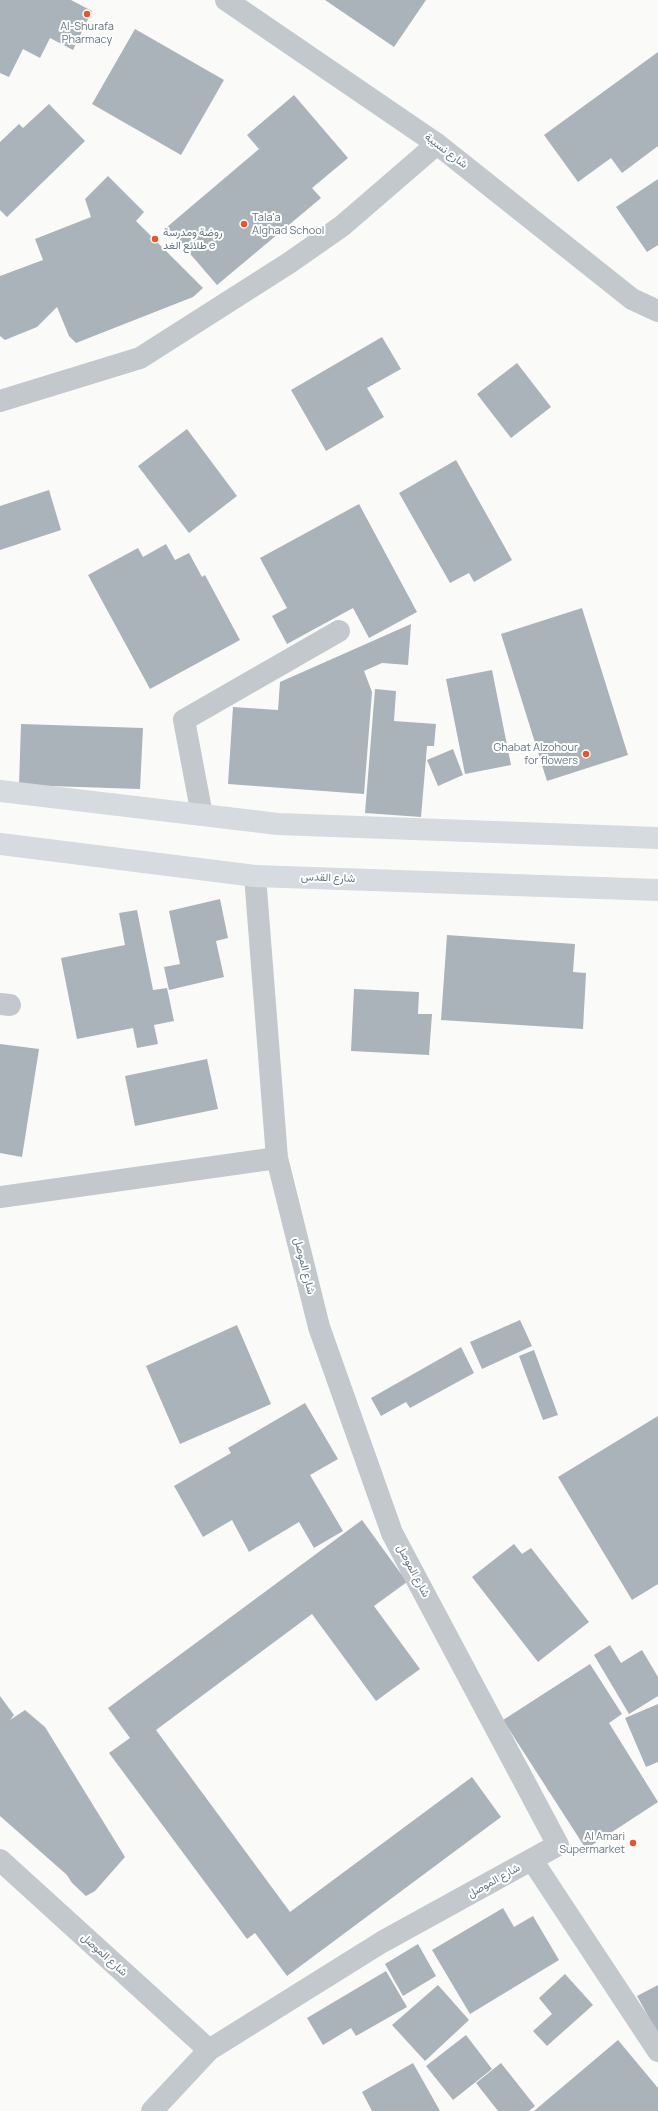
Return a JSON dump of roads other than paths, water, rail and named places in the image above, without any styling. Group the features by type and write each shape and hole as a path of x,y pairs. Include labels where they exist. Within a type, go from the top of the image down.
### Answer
{"main road":[{"path":"0,791 278,824 658,838"},
{"name":"شارع القدس","path":"0,844 255,876 658,890"}],"street":[{"name":"شارع نسيبة","path":"226,0 437,144 632,299 658,311"},
{"path":"0,401 140,358 289,264 342,226 437,144"},
{"path":"202,815 184,720 339,631"},
{"path":"0,1198 277,1158 255,876"},
{"name":"شارع الموصل","path":"152,2111 209,2050 382,1942 558,1845 392,1533 319,1327 277,1158"},
{"name":"شارع الموصل","path":"0,1860 209,2050"},
{"path":"532,1860 658,2051"}],"place":[{"name":"Al-Shurafa Pharmacy","path":"87,14"},
{"name":"Tala'a Alghad School","path":"244,224"},
{"name":"روضة ومدرسة طلائع الغد e","path":"155,239"},
{"name":"Ghabat Alzohour for flowers","path":"586,754"},
{"name":"Al Amari Supermarket","path":"633,1843"}]}
